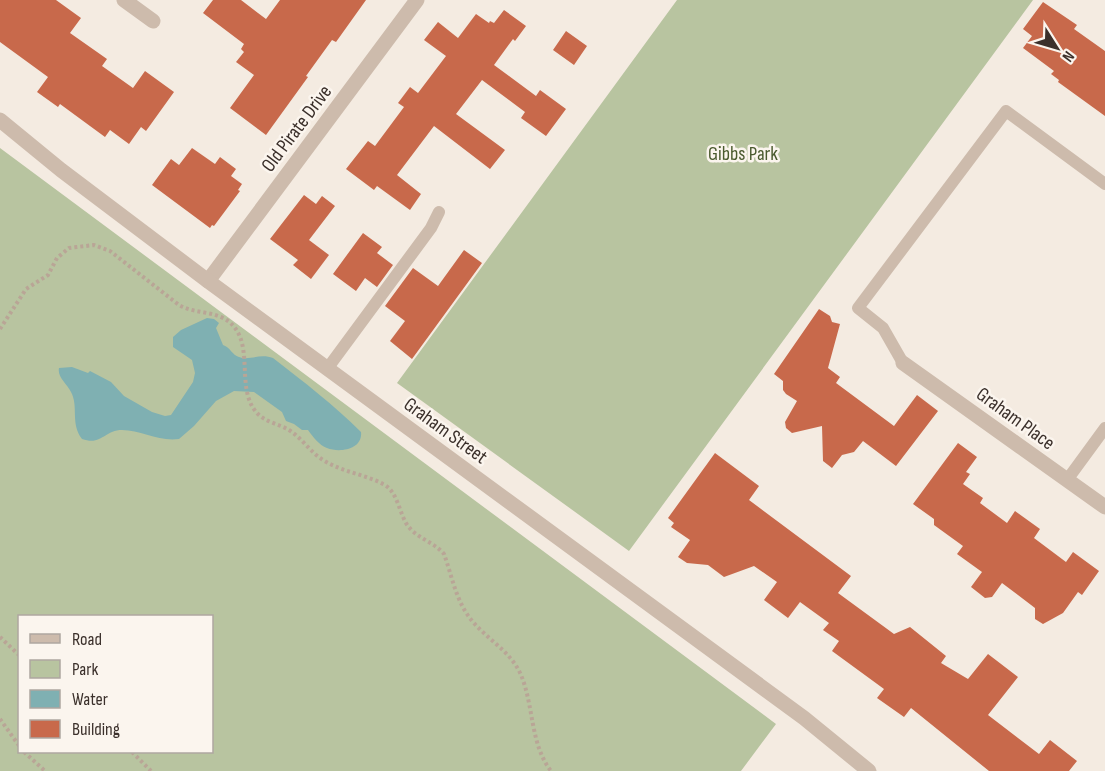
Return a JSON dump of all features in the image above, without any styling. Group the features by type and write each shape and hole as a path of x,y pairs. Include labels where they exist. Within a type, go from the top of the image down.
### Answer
{"street":[{"path":"124,0 153,21"},
{"name":"Old Pirate Drive","path":"208,281 417,0"},
{"name":"Graham Street","path":"0,120 61,170 208,281 794,711 869,771"},
{"name":"Graham Place","path":"903,363 1105,507"}],"lane":[{"path":"903,363 883,328 858,308 1006,111 1105,184"},
{"path":"327,369 431,228 439,212"},
{"path":"1067,480 1105,428"}],"path":[{"path":"0,329 26,289 48,275 57,258 69,248 94,245 110,250 179,305 190,311 223,318 239,334 244,356 247,393 258,415 293,432 322,459 391,489 407,525 444,554 458,598 467,614 504,650 520,674 528,695 540,751 552,771"},
{"path":"0,637 18,654"},
{"path":"0,719 18,744"},
{"path":"25,753 45,771"},
{"path":"133,753 151,771"}],"green space":[{"name":"Gibbs Park","path":"677,0 1033,0 629,551 397,383"},
{"path":"0,148 776,724 741,771 0,771"}],"water":[{"path":"207,318 219,323 216,328 223,345 235,355 243,358 264,356 273,358 340,412 361,432 358,443 344,450 327,448 319,443 308,430 302,430 286,421 282,412 254,392 234,391 216,401 179,439 164,439 122,430 111,432 94,441 82,439 76,427 73,398 61,377 59,368 72,367 88,373 90,371 111,382 124,396 152,412 165,416 171,415 193,382 195,373 192,360 173,347 173,337 181,330"}],"building":[{"path":"0,0 56,0 81,18 70,33 107,59 102,66 133,88 145,71 174,92 146,131 141,127 129,144 110,130 105,137 60,104 58,107 37,92 48,77 0,42"},
{"path":"213,0 241,0 266,19 280,0 366,0 336,42 332,40 266,135 230,108 254,75 236,62 244,52 241,49 244,44 203,13"},
{"path":"1043,2 1077,25 1074,29 1105,51 1105,116 1058,82 1059,80 1051,74 1054,71 1023,48 1032,36 1023,29"},
{"path":"504,10 526,26 515,41 513,39 494,65 536,96 540,90 566,109 546,136 521,118 525,112 482,80 456,114 505,150 490,169 434,126 397,175 421,194 410,210 377,186 374,190 346,169 368,141 375,146 404,107 398,103 410,87 418,93 446,56 424,40 438,22 458,38 476,14 489,23 490,21 494,23"},
{"path":"566,31 587,46 574,65 553,50"},
{"path":"192,148 215,164 220,157 236,169 231,176 242,184 238,190 240,191 214,226 210,228 152,185 171,159 179,165"},
{"path":"304,195 316,204 322,196 335,206 309,240 329,255 311,279 293,265 298,260 270,239"},
{"path":"363,233 382,247 377,253 393,265 377,287 365,278 356,291 333,274"},
{"path":"464,250 482,263 412,359 390,341 405,321 385,306 413,268 438,286"},
{"path":"819,309 830,316 832,322 840,324 828,368 840,377 836,383 894,426 917,395 938,411 896,466 863,441 854,452 842,455 832,468 823,461 822,426 792,433 786,428 785,422 797,401 786,394 783,390 783,381 774,374"},
{"path":"958,443 977,457 966,472 970,474 963,484 983,498 980,503 1007,523 1015,511 1040,529 1034,538 1066,562 1073,552 1099,571 1082,595 1078,592 1063,613 1043,624 1035,619 1035,608 1002,583 992,597 985,598 971,587 982,572 957,554 963,546 934,525 934,519 913,504"},
{"path":"715,453 759,486 749,500 851,576 838,593 894,634 910,627 946,656 941,663 968,679 988,654 1018,677 988,715 1039,754 1050,740 1077,761 1069,771 989,771 911,708 904,717 877,698 884,689 832,651 839,641 823,630 829,623 800,602 788,618 764,600 777,582 754,566 724,577 708,565 687,563 678,557 690,540 671,527 674,523 668,518"}]}
